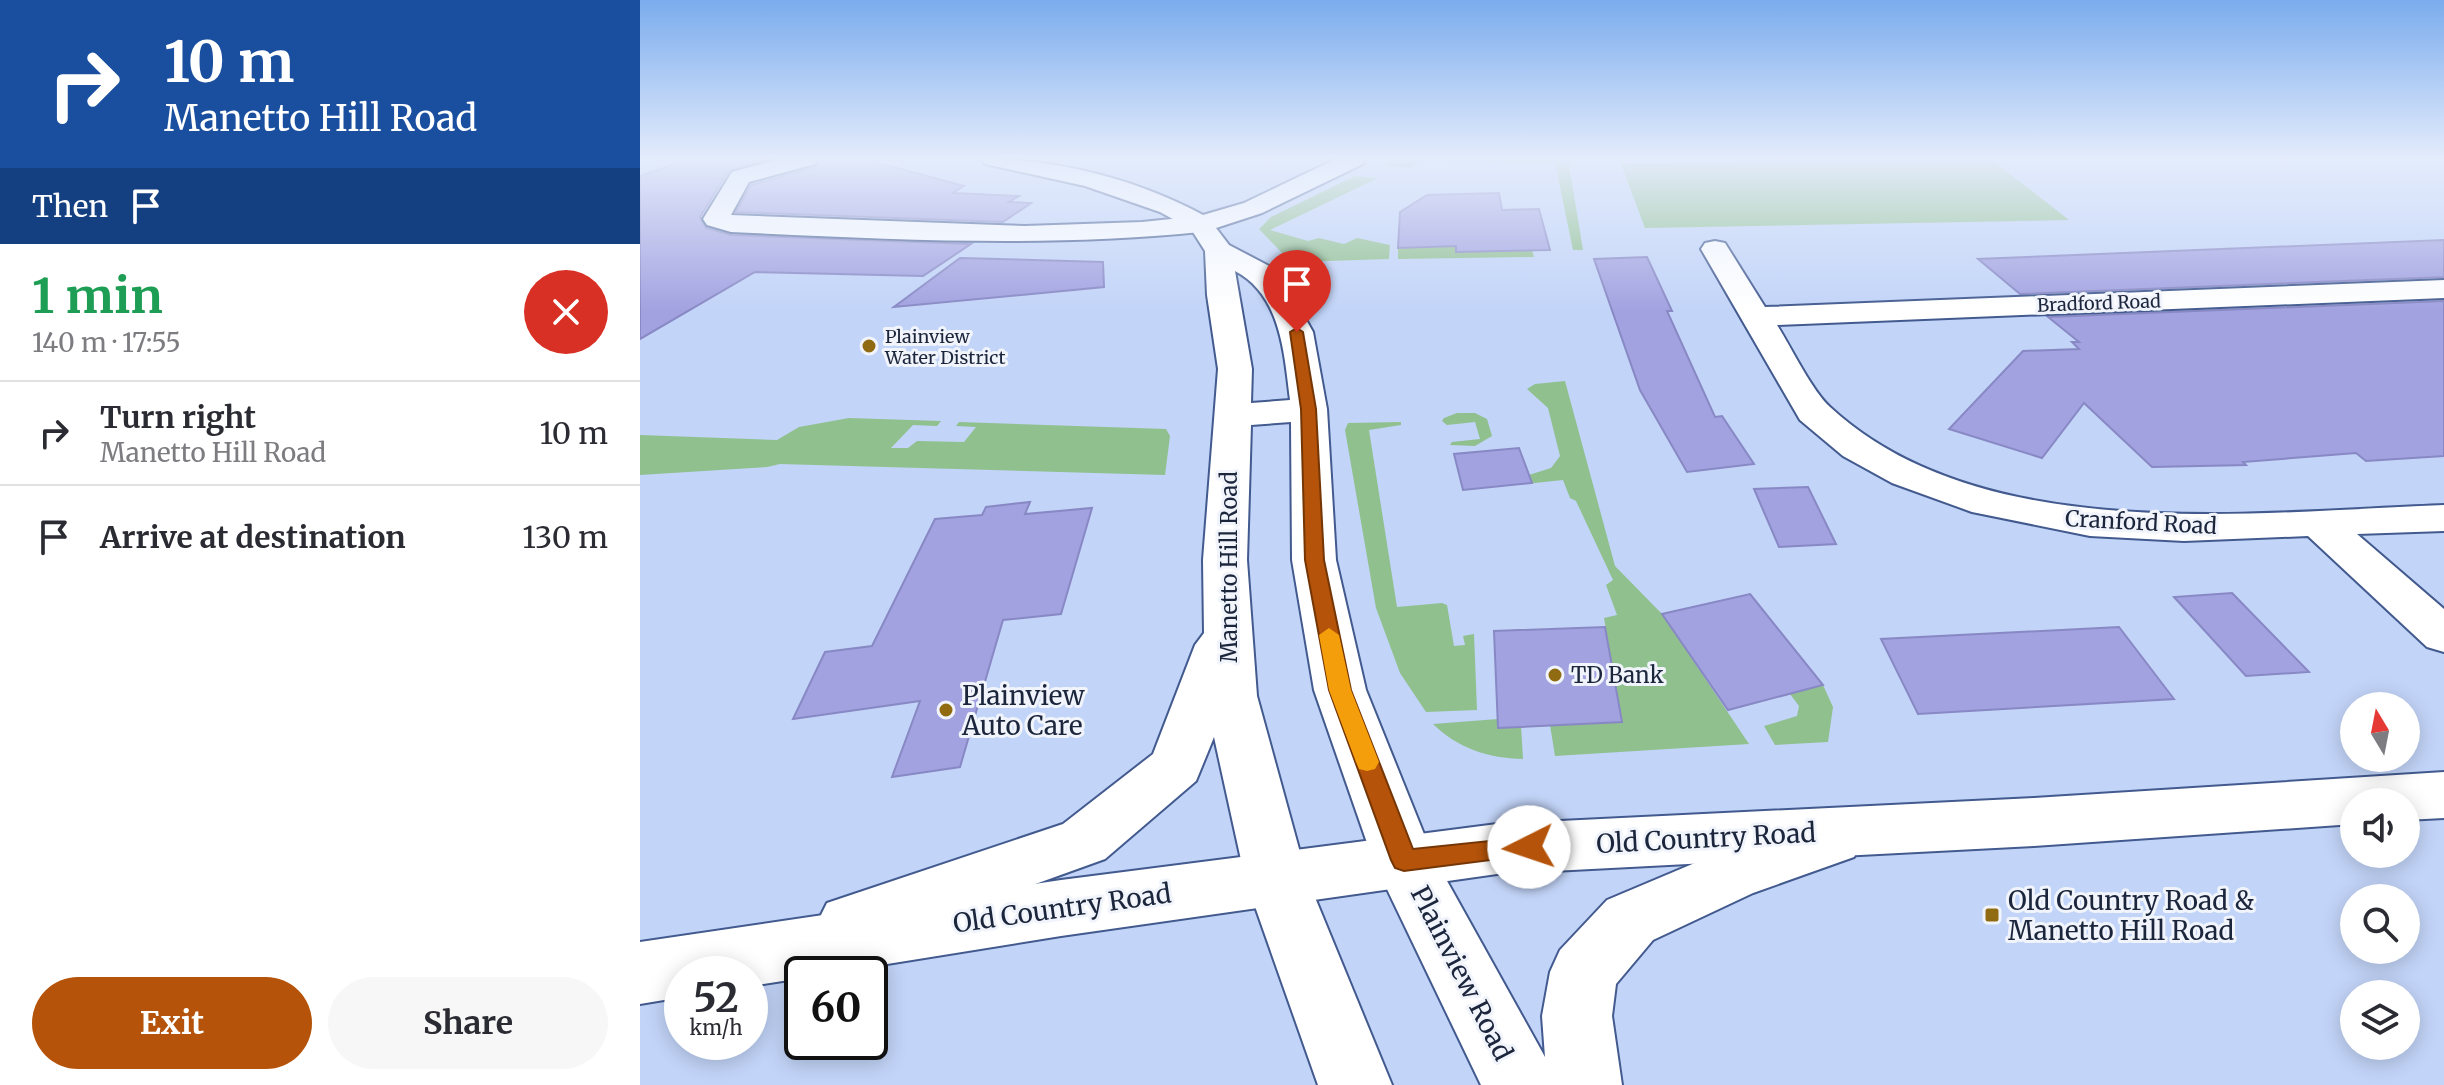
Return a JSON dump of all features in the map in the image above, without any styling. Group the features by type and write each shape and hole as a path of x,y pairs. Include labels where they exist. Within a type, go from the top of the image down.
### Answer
{"main road":[{"path":"721,210 716,219 731,224 1028,234 1132,233 1200,224 1248,210"},
{"path":"1174,210 1200,224 1219,251 1261,273 1297,332 1309,409 1314,560 1340,690 1404,860"},
{"name":"Cranford Road","path":"1715,249 1813,412 1857,448 1906,474 1987,503 2090,523 2184,528 2444,518"},
{"name":"Manetto Hill Road","path":"1219,251 1222,295 1235,369 1225,560 1231,696 1276,878"},
{"name":"Bradford Road","path":"1754,317 2444,289"},
{"path":"1233,416 1309,409"},
{"path":"2319,523 2444,636"},
{"path":"755,955 1084,842 1176,766 1227,624"},
{"name":"Old Country Road","path":"640,973 1276,878 1497,849 1858,831 2444,795"},
{"path":"1585,1085 1577,1016 1584,972 1630,920 1731,875 1858,831"},
{"name":"Plainview Road","path":"1404,860 1520,1085"},
{"path":"1276,878 1355,1085"}],"green space":[{"path":"1286,210 1312,210 1270,230 1308,241 1319,238 1344,244 1357,238 1390,245 1389,259 1296,262 1288,259 1259,229 1271,217"},
{"path":"1565,210 1576,210 1583,250 1573,250"},
{"path":"1638,210 2056,210 2069,220 1645,228"},
{"path":"1456,246 1457,252 1532,250 1534,257 1398,259 1398,247"},
{"path":"1565,381 1615,566 1662,614 1749,744 1555,756 1550,725 1622,722 1604,618 1617,615 1606,585 1613,580 1563,480 1525,484 1522,477 1551,468 1560,456 1548,408 1527,389 1535,384"},
{"path":"1457,413 1475,413 1487,419 1492,436 1475,446 1450,445 1452,442 1480,439 1475,422 1447,425 1442,421 1444,418"},
{"path":"849,418 941,421 937,426 913,425 891,448 908,448 917,441 964,442 976,427 956,426 959,422 1166,429 1170,436 1165,475 780,464 640,475 640,435 777,440 799,427"},
{"path":"1401,422 1401,425 1369,430 1397,607 1442,603 1447,605 1454,646 1465,645 1463,636 1474,634 1477,710 1426,712 1400,673 1376,608 1345,430 1348,423"},
{"path":"1823,685 1833,707 1828,742 1775,745 1764,726 1797,716 1799,706 1790,694"},
{"path":"1498,719 1521,726 1523,759 1498,757 1464,746 1433,724"}],"building":[{"path":"640,210 705,210 700,217 706,228 731,235 971,244 923,276 755,272 640,339"},
{"path":"737,210 1021,210 1003,222 736,212"},
{"path":"1539,210 1550,250 1456,252 1456,246 1398,248 1400,212"},
{"path":"2444,240 2444,277 2020,294 1978,259"},
{"path":"1647,257 1672,311 1667,311 1715,417 1722,416 1754,464 1687,472 1640,390 1594,259"},
{"path":"960,258 1103,262 1104,287 894,307"},
{"path":"2444,301 2444,456 2366,461 2356,453 2243,462 2246,465 2152,467 2084,403 2042,458 1949,429 2023,351 2079,349 2072,342 2079,342 2048,317"},
{"path":"1519,448 1532,483 1463,490 1454,454"},
{"path":"1808,487 1836,544 1779,547 1754,489"},
{"path":"1030,502 1025,514 1092,508 1061,614 1003,620 960,767 892,777 920,701 793,719 825,652 872,646 935,519 982,515 986,507"},
{"path":"2232,593 2309,672 2246,676 2174,597"},
{"path":"1750,594 1823,685 1728,710 1662,614"},
{"name":"TD Bank","path":"1605,627 1622,722 1498,728 1494,631"},
{"path":"2119,627 2174,699 1918,714 1881,639"}],"slow traffic":[{"path":"1329,635 1340,690 1367,762"}],"place":[{"name":"Plainview Water District","path":"869,346"},
{"name":"TD Bank","path":"1555,675"},
{"name":"Plainview Auto Care","path":"946,710"},
{"name":"Old Country Road & Manetto Hill Road","path":"1992,915"}],"route":[{"path":"1297,332 1309,409 1314,560 1340,690 1404,860 1529,847"}]}
